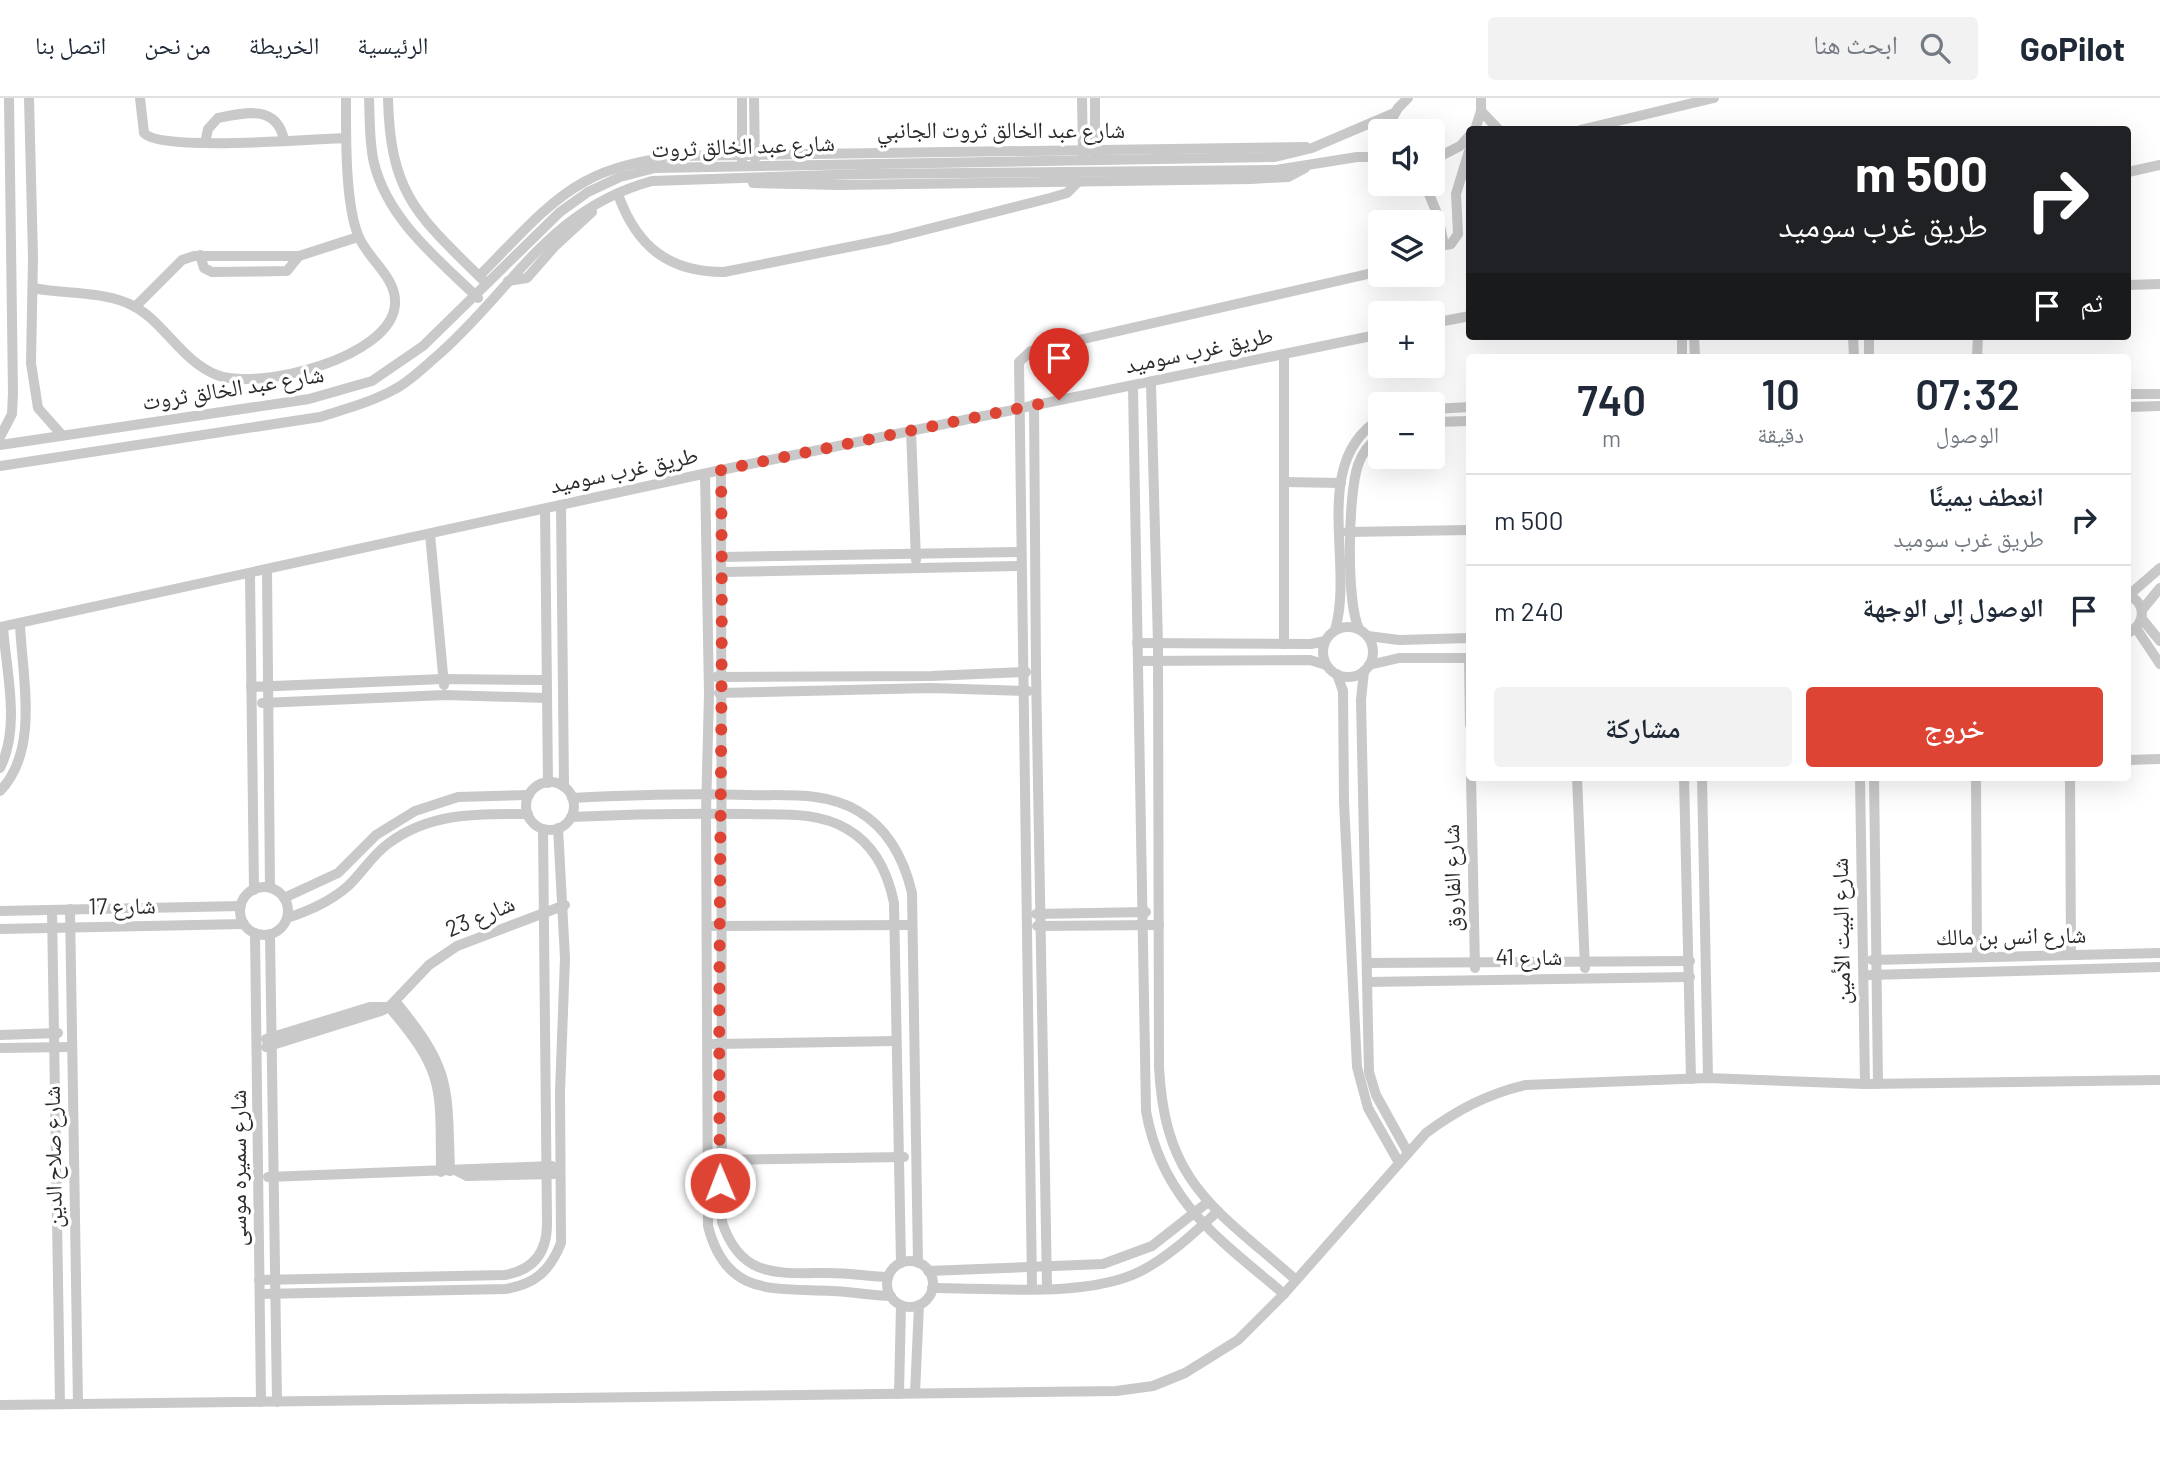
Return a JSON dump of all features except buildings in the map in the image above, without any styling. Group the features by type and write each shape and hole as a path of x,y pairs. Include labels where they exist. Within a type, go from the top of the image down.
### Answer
{"street":[{"path":"0,437 12,414 10,98 29,99 33,288 31,363 38,408 61,434"},
{"path":"140,98 146,136 173,143 346,138"},
{"path":"33,288 107,297 135,307 192,361 220,377 252,378 317,368 352,354 375,337 394,313 393,288 358,237 346,138 346,98"},
{"path":"369,98 374,162 382,187 411,231 487,307"},
{"path":"388,98 392,157 411,201 424,221 498,295"},
{"path":"741,98 743,169"},
{"path":"754,98 755,169"},
{"path":"620,197 628,220 657,254 676,266 699,272 724,272 889,239 1067,193 1082,170 1082,98"},
{"path":"1095,98 1095,177"},
{"path":"1391,119 1408,98"},
{"path":"1477,126 1481,98"},
{"path":"1597,126 1714,98"},
{"path":"1481,111 1495,126"},
{"name":"شارع عبد الخالق ثروت","path":"1082,170 1095,155 1275,157 1312,148 1394,113"},
{"path":"205,143 208,129 218,118 267,114 277,120 284,140"},
{"path":"1445,154 1466,139"},
{"name":"شارع عبد الخالق ثروت","path":"0,445 309,399 348,390 394,368 423,346 475,296 483,280 560,212 588,192 620,177 655,168 1082,170 1095,177 1276,170 1368,158"},
{"path":"1445,244 1454,241 1458,234 1457,194 1466,162"},
{"path":"2131,171 2160,165"},
{"path":"508,281 527,278 587,215 620,197 743,169 839,186 1082,170"},
{"name":"شارع عبد الخالق ثروت","path":"0,466 320,417 366,402 396,389 416,373 487,307 508,281 567,222 620,190 652,181 743,169"},
{"path":"135,307 182,260 200,255 299,256 358,237"},
{"path":"200,255 204,268 212,272 264,273 287,271 299,256"},
{"path":"1032,1287 1019,362 1031,351 1368,274"},
{"path":"2131,285 2160,284"},
{"path":"1445,321 1466,317"},
{"name":"طريق غرب سوميد","path":"1,627 250,575 369,545 721,470 1368,337"},
{"path":"1284,354 1284,644"},
{"path":"13,364 31,363"},
{"path":"1152,383 1158,643 1159,1067 1163,1118 1181,1166 1208,1202 1296,1280"},
{"path":"1133,387 1146,1111 1150,1133 1165,1174 1193,1214 1202,1225 1284,1294"},
{"path":"2131,394 2160,394"},
{"path":"1034,404 1035,671 1043,926 1047,1287"},
{"path":"2131,407 2160,406"},
{"path":"1445,408 1466,407"},
{"path":"1445,422 1466,421"},
{"path":"1368,425 1353,443 1344,462 1341,482 1351,608 1373,650 1366,668 1361,700 1368,1060 1372,1084 1407,1151"},
{"path":"911,430 916,570"},
{"path":"1335,630 1340,608 1346,532 1358,466 1368,448"},
{"path":"721,470 723,692 719,794 719,1044 722,1222 731,1244 748,1262 771,1272 888,1277"},
{"path":"705,474 709,677 706,793 708,1226 712,1241 727,1266 738,1277 759,1287 778,1291 831,1291 891,1296 901,1305 919,1305"},
{"path":"1284,482 1341,482"},
{"path":"561,505 564,787 572,798 571,817"},
{"path":"545,509 548,783"},
{"path":"1346,532 1466,530"},
{"path":"430,534 445,695"},
{"path":"722,557 1021,552"},
{"path":"958,553 958,567"},
{"path":"793,554 794,569"},
{"path":"835,554 835,568"},
{"path":"723,572 1021,566"},
{"path":"2131,593 2160,568"},
{"path":"267,571 270,888"},
{"path":"250,575 254,890"},
{"path":"2137,622 2160,588"},
{"path":"2131,596 2137,601 2137,622 2160,664"},
{"path":"2137,622 2160,641"},
{"path":"0,791 18,766 23,746 20,624"},
{"path":"1326,665 1323,653 1325,641 1335,630 1347,626 1399,640 1466,638"},
{"path":"0,768 6,756 10,720 1,627"},
{"path":"1137,643 1284,644 1325,641"},
{"path":"1138,661 1310,660 1326,665 1337,674 1350,677 1366,668 1399,658 1466,658"},
{"path":"709,677 931,676 1035,671"},
{"path":"1337,674 1343,691 1351,974 1359,1081 1368,1108 1398,1161"},
{"path":"251,687 443,679 546,680"},
{"path":"372,682 373,698"},
{"path":"709,693 918,688 1036,691"},
{"path":"252,704 445,695 546,698"},
{"path":"2131,760 2160,759"},
{"name":"شارع الفاروق","path":"1471,781 1476,978"},
{"path":"1577,781 1586,978"},
{"path":"1684,781 1691,1079"},
{"path":"1702,781 1708,1078"},
{"name":"شارع البيت الأمين","path":"1860,781 1865,1084"},
{"name":"شارع البيت الأمين","path":"1874,781 1878,1084"},
{"path":"1976,781 1977,957"},
{"path":"2070,781 2071,956"},
{"path":"564,787 548,783 536,787 529,795 528,814 533,823 543,829 558,828 571,817 706,813 792,815 833,822 863,841 884,869 891,886 895,926 901,1263 888,1277"},
{"path":"572,798 706,793 793,796 839,802 874,822 899,854 912,893 914,1157 918,1263"},
{"path":"284,898 338,873 376,835 415,811 458,797 529,795"},
{"path":"792,815 793,796"},
{"path":"833,822 839,802"},
{"path":"287,918 284,898 270,888 254,890 246,896 241,906 244,924 255,933 270,934 279,930 287,918 320,905 336,895 388,844 422,824 460,814 528,814"},
{"path":"260,1294 506,1289 525,1286 548,1269 561,1243 565,905 558,828"},
{"path":"259,1280 520,1272 532,1265 542,1253 547,1239 543,829"},
{"name":"شارع 23","path":"392,1004 422,971 446,952 481,935 565,905"},
{"name":"شارع 17","path":"0,911 241,906"},
{"name":"شارع صلاح الدين","path":"70,909 78,1404"},
{"name":"شارع صلاح الدين","path":"52,910 60,1404"},
{"path":"1027,913 1159,911"},
{"name":"شارع 17","path":"0,929 244,924"},
{"path":"706,926 912,925"},
{"path":"1028,926 1159,925"},
{"name":"شارع سميره موسى","path":"255,933 261,1402"},
{"name":"شارع سميره موسى","path":"270,934 276,1402"},
{"name":"شارع انس بن مالك","path":"1863,960 2160,953"},
{"name":"شارع 41","path":"1367,973 1475,962 1585,961 1690,969"},
{"path":"1690,969 1704,967"},
{"name":"شارع انس بن مالك","path":"1863,975 2160,967"},
{"name":"شارع 41","path":"1367,973 1476,978 1586,978 1690,969"},
{"path":"1351,974 1367,973"},
{"path":"896,999 913,998"},
{"path":"258,1046 392,1004 424,1049 436,1079 449,1172"},
{"path":"0,1035 72,1033"},
{"path":"706,1044 896,1041"},
{"path":"0,1048 72,1047"},
{"path":"0,1405 1116,1391 1153,1386 1213,1359 1238,1340 1284,1294 1407,1151 1448,1116 1499,1091 1525,1086 1708,1078 1865,1084 2160,1080"},
{"path":"56,1144 74,1144"},
{"path":"707,1160 914,1157"},
{"path":"259,1178 449,1172 466,1167 561,1170"},
{"path":"928,1271 1086,1267 1119,1259 1152,1246 1208,1202"},
{"path":"932,1288 1093,1286 1125,1278 1155,1263 1218,1211"},
{"path":"901,1263 918,1263 928,1271 932,1288"},
{"path":"888,1277 891,1296"},
{"path":"915,1394 919,1305 932,1288"},
{"path":"899,1394 901,1305"}],"route":[{"path":"720,1183 719,794 723,692 721,470 1059,400"}]}
